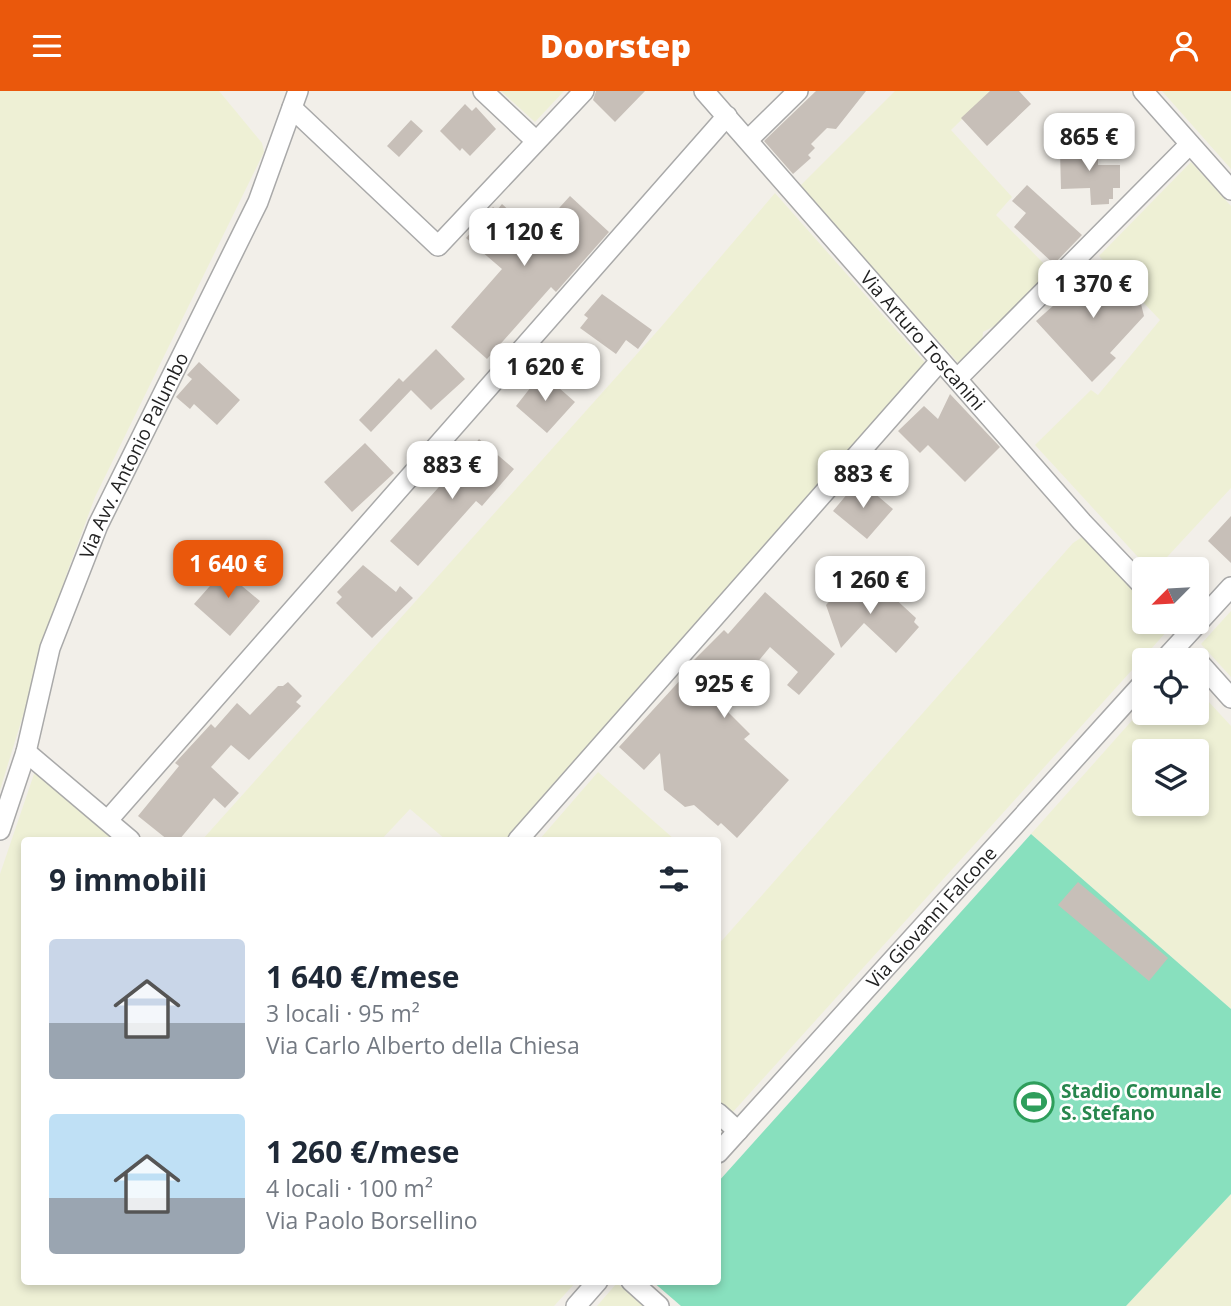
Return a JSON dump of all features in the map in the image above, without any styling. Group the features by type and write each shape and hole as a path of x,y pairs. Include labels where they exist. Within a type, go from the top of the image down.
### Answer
{"street":[{"path":"483,91 536,141"},
{"path":"295,100 438,246 584,91"},
{"name":"Via Arturo Toscanini","path":"704,91 940,361 1132,574"},
{"path":"748,140 798,91"},
{"path":"1143,91 1231,190"},
{"name":"Via Avv. Antonio Palumbo","path":"0,830 26,752 50,648 98,526 258,202 295,100"},
{"path":"108,820 727,117"},
{"path":"957,379 1189,145"},
{"path":"521,837 940,361"},
{"path":"1209,607 1231,587"},
{"path":"1209,673 1231,698"},
{"name":"Via Giovanni Falcone","path":"721,1150 1132,694"},
{"path":"26,752 127,837"},
{"path":"721,1116 738,1131"},
{"path":"576,1306 594,1285"},
{"path":"635,1285 659,1306"}],"green space":[{"path":"0,91 219,91 262,143 264,152 95,497 67,573 0,790"},
{"path":"501,91 564,91 535,122"},
{"path":"895,91 991,91 951,130 1012,197 996,215 1053,273 1004,321 983,332 982,345 961,366 800,186"},
{"path":"1162,91 1231,91 1231,169"},
{"path":"1191,162 1231,206 1231,488 1167,557 1138,557 1035,445 1091,390 1098,395 1160,320 1099,256"},
{"path":"775,193 928,366 510,837 443,837 410,809 384,837 205,837 661,327"},
{"path":"1082,537 1086,538 1132,589 1132,634 1164,634 1152,648 1132,648 1132,670 732,1113 721,1103 721,942 1073,543"},
{"path":"1231,611 1231,677 1209,653 1209,648 1201,644"},
{"path":"1209,702 1231,726 1231,1009 1031,834 1132,720 1132,725 1209,725"},
{"path":"35,771 115,837 21,837 21,1285 573,1285 554,1306 0,1306 0,874"},
{"path":"598,772 672,837 542,837"},
{"name":"Stadio Comunale S. Stefano","path":"1031,834 1231,1009 1231,1194 1126,1306 681,1306 657,1285 721,1285 721,1179"},
{"path":"1231,1194 1231,1306 1126,1306"},
{"path":"615,1285 619,1285 643,1306 597,1306"}],"building":[{"path":"596,91 645,91 615,122 593,100"},
{"path":"816,91 866,91 836,129 827,128 811,144 815,148 808,155 811,158 793,174 764,141"},
{"path":"990,91 1019,91 1031,104 987,146 961,118"},
{"path":"465,104 472,111 476,107 496,129 470,156 462,148 460,151 440,131"},
{"path":"411,120 423,131 399,157 387,146"},
{"path":"1075,143 1098,143 1098,165 1120,165 1120,188 1113,188 1113,199 1109,199 1109,204 1091,205 1090,188 1061,189 1060,151 1075,151"},
{"path":"1027,185 1082,235 1054,264 1014,227 1026,213 1012,201"},
{"path":"570,196 609,232 556,292 551,287 487,359 451,327 502,269 466,238 493,207 497,210 502,204 530,229 534,224 540,229"},
{"path":"1091,261 1098,269 1107,269 1141,304 1144,316 1110,353 1116,358 1092,382 1036,321 1054,305 1068,305 1070,282"},
{"path":"602,294 652,330 638,349 626,340 616,354 580,328 588,318 584,315"},
{"path":"436,349 465,379 431,410 411,390 371,432 359,420 399,378 403,382"},
{"path":"199,362 240,400 217,425 194,404 190,409 176,397 192,379 187,375"},
{"path":"542,373 575,402 547,433 516,406"},
{"path":"950,394 1000,447 965,482 928,445 920,453 898,431 924,406 938,419"},
{"path":"479,439 514,469 482,506 476,501 418,566 390,541 448,477 443,473 453,461 458,464"},
{"path":"365,443 394,473 352,512 324,482"},
{"path":"859,480 893,509 867,539 833,511"},
{"path":"1231,516 1231,563 1208,541"},
{"path":"232,561 244,572 236,581 260,601 230,636 194,604"},
{"path":"363,565 396,592 400,586 413,598 372,638 336,603 342,597 337,592"},
{"path":"849,580 853,583 856,580 862,586 865,583 884,601 890,594 916,618 914,622 919,627 896,653 864,623 841,648 826,605"},
{"path":"765,592 835,654 799,695 787,685 798,672 770,647 743,680 739,676 718,702 750,734 744,739 789,780 737,838 721,823 718,826 694,805 685,807 664,790 660,753 644,770 619,747 694,665 693,661 724,630 728,634"},
{"path":"288,682 302,696 296,702 301,706 249,760 231,745 211,767 239,793 225,808 214,798 182,837 164,837 138,816 179,766 175,763 211,724 215,728 237,703 250,715 278,686"},
{"path":"1078,882 1168,958 1149,981 1058,905"}],"place":[{"name":"Stadio Comunale S. Stefano","path":"1034,1102"}]}
